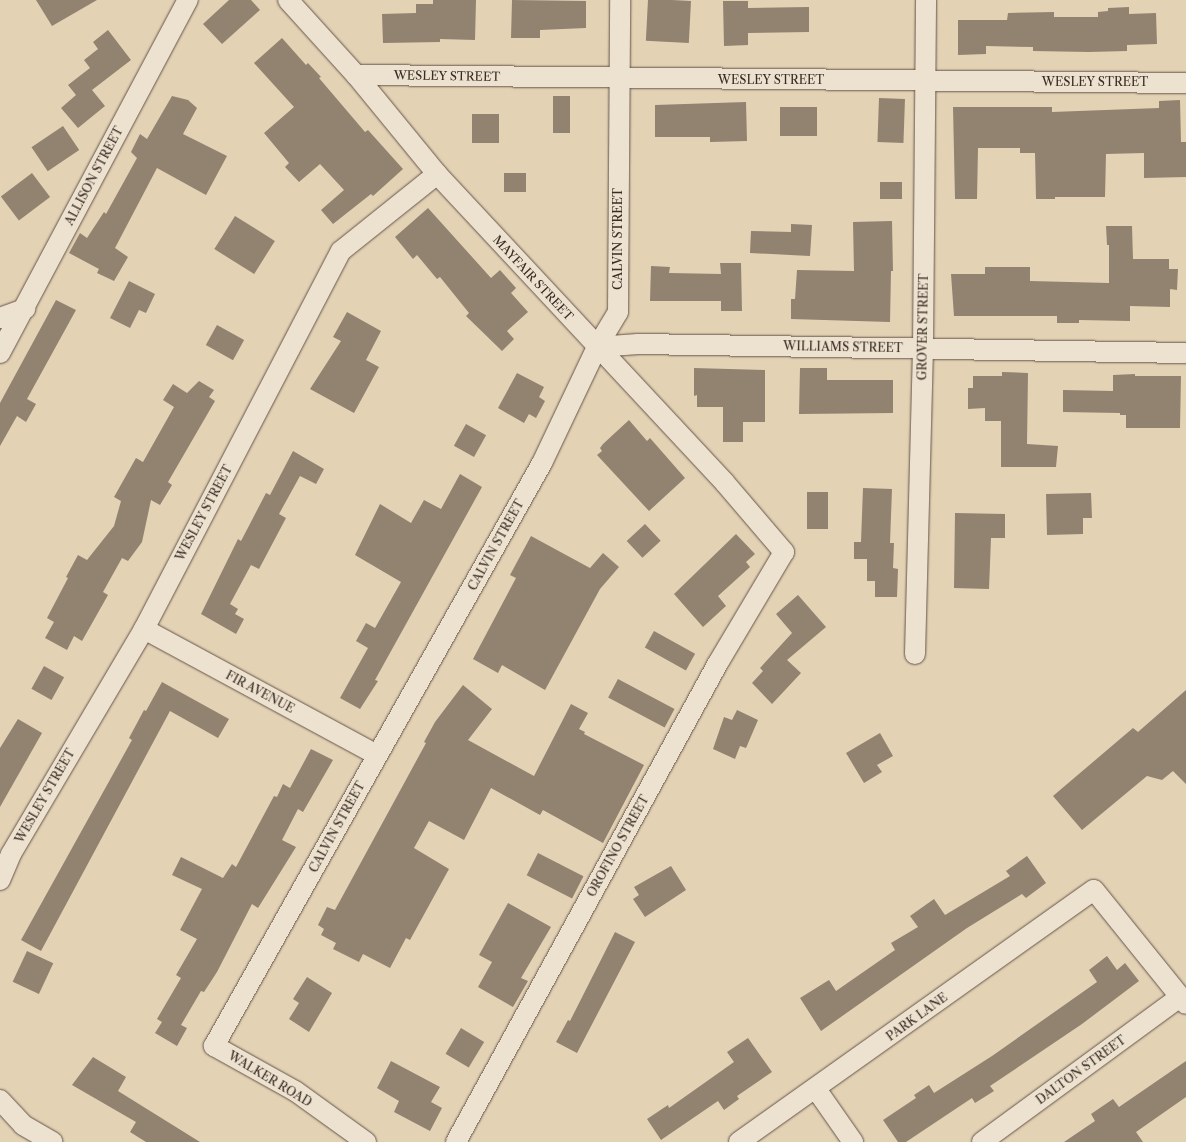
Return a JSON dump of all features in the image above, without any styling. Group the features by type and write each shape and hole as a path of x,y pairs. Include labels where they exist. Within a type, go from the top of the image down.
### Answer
{"street":[{"name":"ALLISON STREET","path":"0,352 188,0"},
{"name":"MAYFAIR STREET","path":"288,0 356,75 437,174 725,483 784,552"},
{"name":"CALVIN STREET","path":"214,1046 542,463 597,347 618,312 620,0"},
{"name":"GROVER STREET","path":"915,654 923,348 926,0"},
{"name":"WESLEY STREET","path":"356,75 619,79 1186,83"},
{"name":"WESLEY STREET","path":"0,880 11,854 144,629 341,251 437,174"},
{"path":"0,318 24,309"},
{"name":"WILLIAMS STREET","path":"597,347 638,344 1186,353"},
{"name":"OROFINO STREET","path":"456,1142 718,663 784,552"},
{"name":"FIR AVENUE","path":"144,629 377,755"},
{"name":"PARK LANE","path":"739,1142 816,1089 1094,890 1183,1000"},
{"name":"DALTON STREET","path":"982,1142 1183,1000"},
{"name":"WALKER ROAD","path":"214,1046 295,1091 366,1142"},
{"path":"816,1089 853,1142"},
{"path":"0,1100 23,1125 53,1142"}],"building":[{"path":"36,0 97,0 52,26"},
{"path":"229,0 251,0 260,10 222,44 203,24"},
{"path":"433,0 476,0 475,40 440,39 440,42 383,43 382,14 416,13 416,4 433,4"},
{"path":"512,0 586,1 586,28 540,30 540,38 511,38"},
{"path":"648,0 691,1 689,43 646,41"},
{"path":"723,1 748,1 748,8 809,7 809,32 748,33 748,45 724,46"},
{"path":"1129,7 1129,14 1156,13 1157,44 1127,45 1127,51 1089,52 1033,51 1033,47 986,46 986,54 958,55 958,20 1007,20 1008,13 1054,12 1054,17 1098,17 1098,12 1108,11 1108,8"},
{"path":"108,30 131,60 92,90 105,106 78,128 61,108 76,95 68,85 90,68 84,60 98,49 93,42"},
{"path":"282,38 306,65 308,63 321,77 319,78 365,132 368,130 403,169 373,196 371,194 333,224 321,210 344,190 320,164 299,182 285,167 289,163 264,133 294,107 254,63"},
{"path":"172,96 188,100 197,108 183,134 227,156 206,195 157,168 115,248 128,257 114,281 97,273 99,269 69,253 80,233 87,238 104,212 106,214 137,158 131,152 140,134 147,139"},
{"path":"553,96 570,96 570,133 553,133"},
{"path":"879,98 905,99 903,143 877,142"},
{"path":"1180,100 1181,142 1186,142 1186,177 1144,178 1144,153 1106,154 1105,197 1055,197 1055,199 1036,199 1035,153 1020,153 1020,148 978,148 977,199 955,199 953,107 1052,107 1052,112 1159,108 1159,101"},
{"path":"746,102 747,141 710,142 710,137 655,137 655,105"},
{"path":"780,107 817,107 817,136 780,136"},
{"path":"472,114 499,114 499,143 472,143"},
{"path":"63,126 79,150 48,171 31,147"},
{"path":"32,173 50,197 19,220 1,196"},
{"path":"504,173 526,173 526,192 504,192"},
{"path":"880,182 902,182 902,199 880,199"},
{"path":"428,208 491,278 500,270 516,288 511,293 528,312 507,331 514,339 502,351 466,316 469,313 440,277 437,279 417,255 413,259 395,237"},
{"path":"235,216 275,241 254,274 214,249"},
{"path":"892,221 893,271 891,271 890,322 791,319 791,299 795,299 797,270 854,271 853,222"},
{"path":"791,224 812,225 810,256 750,253 751,231 791,232"},
{"path":"1106,226 1132,226 1133,259 1169,259 1169,269 1178,269 1177,290 1170,289 1170,307 1130,306 1130,321 1079,320 1079,323 1057,323 1057,316 954,316 951,274 985,274 985,267 1030,267 1030,281 1109,283 1109,245 1107,245"},
{"path":"720,263 741,263 742,311 721,311 721,301 650,301 651,266 670,267 669,273 721,274"},
{"path":"129,281 155,294 146,313 139,310 130,328 110,318"},
{"path":"56,300 76,310 27,399 36,404 26,422 17,416 0,446 0,403"},
{"path":"347,312 381,331 366,360 379,367 354,413 310,389 341,341 333,337"},
{"path":"217,325 244,340 233,360 206,345"},
{"path":"694,368 765,370 765,422 743,422 743,442 723,442 723,407 697,407 697,395 694,396"},
{"path":"800,368 827,368 827,380 893,380 893,413 799,414"},
{"path":"1002,372 1028,373 1027,444 1058,446 1056,467 1001,467 1001,421 985,421 985,408 968,409 968,388 973,388 973,376 1002,376"},
{"path":"517,373 544,387 539,397 545,401 536,418 529,414 524,423 498,408"},
{"path":"1135,374 1135,376 1181,376 1180,428 1126,428 1126,415 1120,415 1120,413 1063,412 1063,390 1113,391 1113,375"},
{"path":"199,381 214,390 209,397 215,401 168,482 172,485 160,505 151,500 142,542 128,561 122,558 103,592 108,595 82,641 74,636 67,650 45,638 54,622 47,618 68,578 66,577 78,555 87,560 114,526 121,501 114,497 136,458 143,462 174,407 163,400 173,384 187,393"},
{"path":"629,420 647,441 650,438 685,478 649,511 597,455 602,451 600,448 603,444"},
{"path":"466,424 486,435 474,457 454,446"},
{"path":"293,451 324,469 316,484 300,476 279,514 286,518 259,569 251,565 230,604 238,609 235,614 244,619 236,634 201,614 238,539 241,541 266,493 270,495"},
{"path":"460,474 482,487 375,680 378,681 360,709 340,698 368,648 356,641 366,623 375,628 401,582 355,555 380,504 411,523 424,500 441,509"},
{"path":"863,488 892,489 890,543 894,543 893,568 898,569 897,597 875,597 875,581 867,581 867,559 854,559 854,542 861,542"},
{"path":"807,492 828,492 828,529 807,529"},
{"path":"1091,493 1092,518 1083,518 1083,534 1047,535 1046,494"},
{"path":"955,513 1005,514 1005,538 991,538 989,589 954,588"},
{"path":"645,524 661,541 642,558 627,541"},
{"path":"736,534 755,554 746,562 750,567 718,596 726,606 703,627 674,594"},
{"path":"531,536 590,568 603,553 619,567 600,589 545,690 502,665 498,673 473,659 516,578 510,575"},
{"path":"798,595 826,627 787,660 801,673 772,704 752,683 763,671 760,668 792,633 776,614"},
{"path":"654,631 695,654 686,670 645,648"},
{"path":"44,666 64,677 52,700 31,689"},
{"path":"618,679 675,709 665,728 608,698"},
{"path":"162,682 229,719 218,738 170,711 41,951 21,940 132,740 129,738 144,710 146,711"},
{"path":"463,685 492,709 468,740 534,776 571,704 588,713 579,729 585,732 584,734 644,765 603,843 543,810 540,815 491,788 464,840 429,821 414,848 449,869 410,940 406,938 390,968 363,954 359,962 333,949 336,943 321,935 324,929 318,925 327,907 335,910 426,743 424,742 435,722"},
{"path":"1186,690 1186,784 1173,771 1162,780 1147,776 1082,830 1053,796 1133,728 1138,732"},
{"path":"737,710 758,720 746,748 740,746 735,759 713,749 724,717 732,720"},
{"path":"18,719 42,733 0,807 0,748"},
{"path":"880,733 893,756 877,765 882,772 864,783 846,753"},
{"path":"311,749 333,760 303,812 298,809 282,840 296,847 258,908 252,904 217,972 204,992 201,991 181,1025 187,1028 177,1046 155,1033 162,1022 157,1019 181,978 176,975 197,939 180,930 202,889 172,875 181,857 223,878 232,864 236,867 274,796 277,797 283,784 290,788"},
{"path":"538,853 583,876 572,898 527,875"},
{"path":"1027,856 1046,883 1026,898 1022,894 967,928 821,1031 800,998 829,980 836,991 895,950 891,943 918,927 910,916 934,899 945,915 1010,876 1006,871"},
{"path":"671,866 686,890 645,917 633,899 639,895 634,887"},
{"path":"508,903 551,927 521,978 528,981 513,1007 478,987 492,962 479,955"},
{"path":"615,932 635,942 577,1053 556,1042 568,1020 570,1021"},
{"path":"27,951 53,963 39,994 13,982"},
{"path":"1107,956 1117,970 1125,963 1139,981 1082,1024 990,1086 994,1091 975,1103 972,1098 906,1142 898,1142 883,1120 916,1098 914,1095 929,1085 934,1093 992,1056 1097,982 1089,970"},
{"path":"307,977 332,993 309,1032 289,1019 299,1003 293,999"},
{"path":"461,1028 484,1042 469,1068 446,1054"},
{"path":"748,1038 772,1072 737,1096 739,1099 724,1110 718,1101 661,1140 647,1119 668,1105 669,1108 734,1062 727,1052"},
{"path":"93,1057 126,1077 118,1091 200,1142 146,1142 130,1132 136,1122 72,1085"},
{"path":"391,1061 440,1087 431,1102 442,1108 430,1131 394,1112 399,1101 377,1088"},
{"path":"1186,1061 1186,1097 1136,1132 1143,1142 1064,1142 1095,1121 1091,1114 1113,1099 1119,1107"}]}
